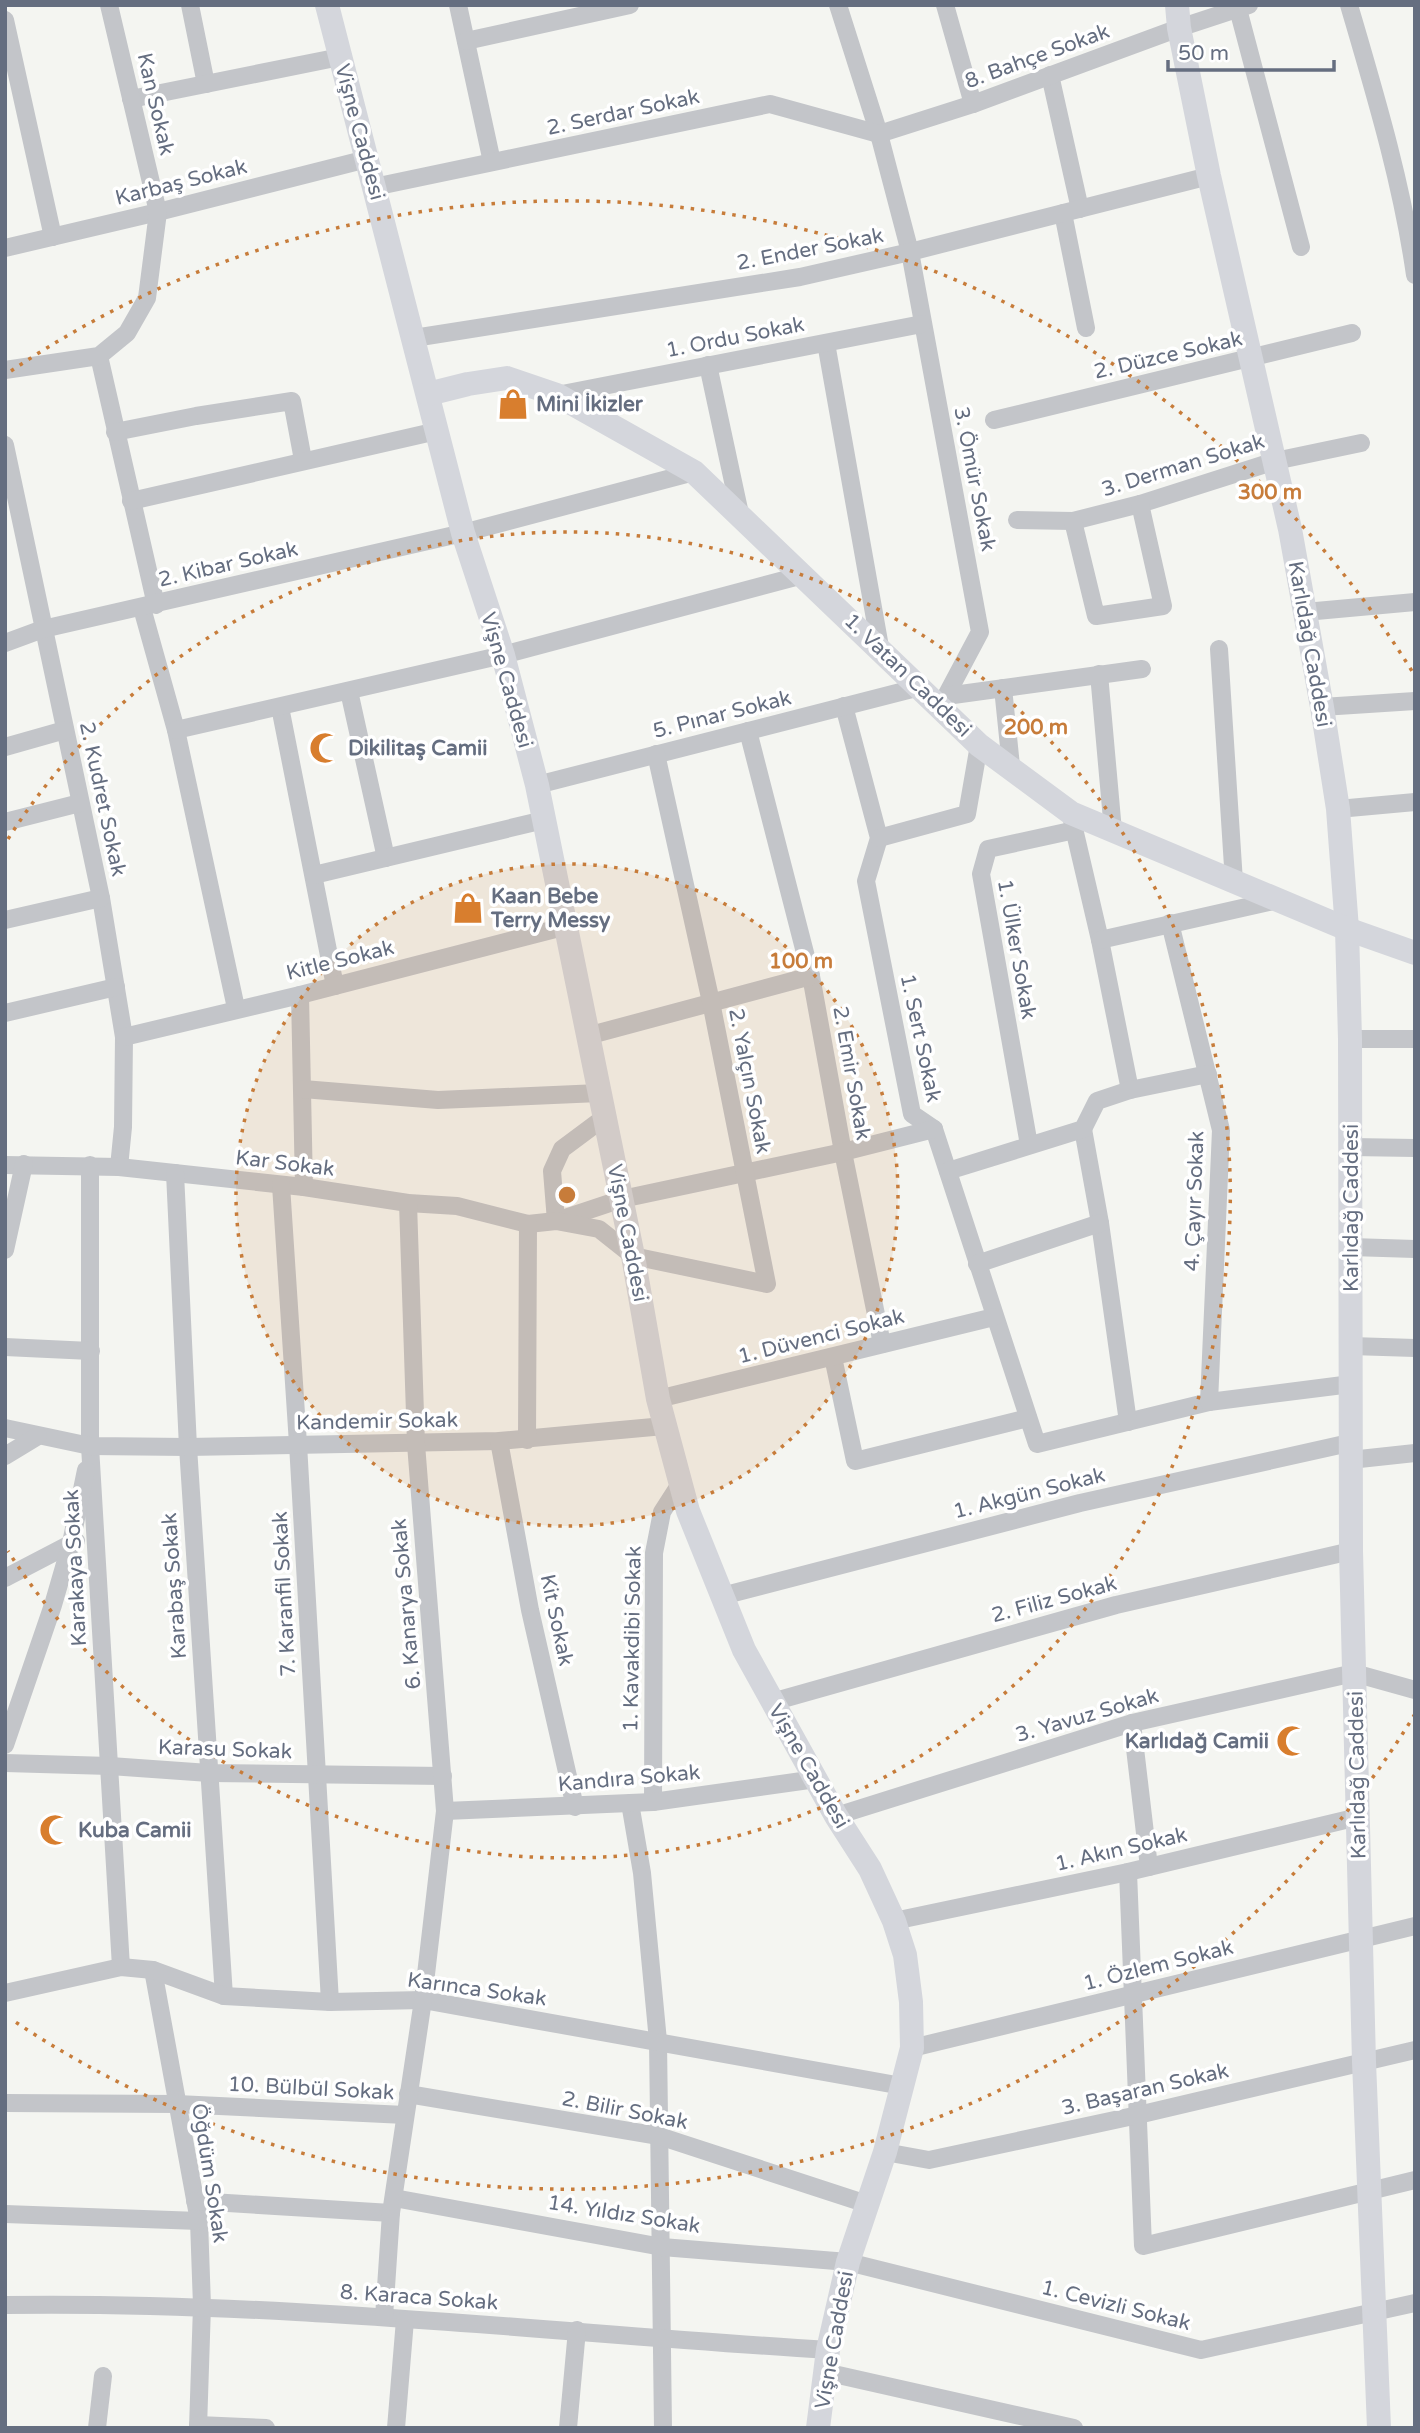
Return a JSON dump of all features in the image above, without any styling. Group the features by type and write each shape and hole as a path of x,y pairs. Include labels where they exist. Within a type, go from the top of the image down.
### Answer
{"main road":[{"name":"Vişne Caddesi","path":"327,5 463,533 503,655 537,785 634,1256 658,1399 688,1511 744,1650 836,1816 870,1869 894,1921 905,1955 911,2003 912,2048 885,2151 848,2262 827,2361 818,2428"},
{"name":"Karlıdağ Caddesi","path":"1175,13 1209,176 1290,529 1338,809 1347,929 1350,1039 1351,1551 1364,2062 1379,2428"},
{"name":"1. Vatan Caddesi","path":"428,394 507,378 557,395 694,472 919,687 942,700 979,745 1011,766 1073,821 1113,831 1347,929 1415,953"}],"street":[{"name":"Kan Sokak","path":"99,356 127,333 147,298 158,212 109,5"},
{"path":"190,5 206,84"},
{"path":"458,5 492,162"},
{"name":"3. Ömür Sokak","path":"838,5 879,134 910,252 980,632 942,700"},
{"path":"945,5 974,104"},
{"path":"1349,5 1407,220 1415,275"},
{"path":"466,41 623,6"},
{"path":"1243,7 1301,247"},
{"name":"8. Bahçe Sokak","path":"879,134 974,104 1050,75 1175,13 1243,7"},
{"path":"5,20 53,237"},
{"path":"131,99 340,57"},
{"path":"1050,75 1086,328"},
{"name":"2. Serdar Sokak","path":"374,187 770,104 879,134"},
{"name":"Karbaş Sokak","path":"5,248 367,159"},
{"name":"2. Ender Sokak","path":"414,338 800,277 910,252 1209,176"},
{"name":"1. Ordu Sokak","path":"557,395 922,324"},
{"name":"2. Düzce Sokak","path":"994,419 1352,333"},
{"path":"826,343 880,647"},
{"path":"5,370 99,356 131,501 149,606 236,1009"},
{"path":"708,365 740,514"},
{"path":"115,432 292,401 303,460"},
{"path":"131,501 437,431"},
{"name":"3. Derman Sokak","path":"1017,520 1073,521 1140,504 1275,461 1361,443"},
{"name":"2. Kudret Sokak","path":"5,445 101,898 124,1037 123,1127 119,1167"},
{"name":"2. Kibar Sokak","path":"5,643 43,629 463,533 694,472"},
{"path":"1073,521 1096,616 1163,606 1140,504"},
{"path":"176,730 503,655 803,575"},
{"path":"1305,612 1415,602"},
{"path":"1219,649 1234,882"},
{"path":"942,700 1003,688 1142,669"},
{"path":"1099,674 1113,831"},
{"name":"5. Pınar Sokak","path":"537,785 919,687"},
{"path":"1003,688 1011,766"},
{"path":"349,691 386,858"},
{"path":"1322,708 1415,701"},
{"path":"844,706 879,838 967,814 979,745"},
{"path":"280,707 335,986"},
{"path":"5,747 65,730"},
{"name":"2. Emir Sokak","path":"748,731 811,976 882,1345"},
{"name":"2. Yalçın Sokak","path":"634,1256 767,1283 711,1002 656,754"},
{"path":"1338,809 1415,802"},
{"path":"5,822 80,803"},
{"path":"314,875 544,820"},
{"path":"1073,821 1130,1090"},
{"name":"1. Ülker Sokak","path":"1029,1144 981,874 988,849 1073,821"},
{"name":"1. Sert Sokak","path":"879,838 866,881 912,1114 934,1129 1037,1444 1128,1422"},
{"path":"5,920 101,898"},
{"path":"1100,940 1278,900"},
{"name":"4. Çayır Sokak","path":"1170,923 1221,1130 1209,1402"},
{"name":"Kitle Sokak","path":"124,1037 567,926"},
{"path":"587,1036 811,976"},
{"path":"5,1013 116,987"},
{"path":"300,995 304,1187"},
{"path":"1350,1039 1415,1039"},
{"path":"1208,1074 1130,1090 1097,1101 1083,1129 1100,1223 1128,1422 1209,1402 1351,1384"},
{"path":"303,1089 438,1100 599,1093"},
{"path":"556,1221 552,1171 562,1149 604,1117"},
{"name":"Kar Sokak","path":"5,1165 119,1167 304,1187 408,1203 457,1206 528,1224 556,1221 622,1199 843,1152 934,1129"},
{"path":"948,1171 1083,1129"},
{"path":"1351,1147 1415,1148"},
{"path":"5,1250 24,1164"},
{"name":"Karakaya Sokak","path":"90,1166 90,1446 121,1967"},
{"name":"Karabaş Sokak","path":"175,1173 188,1447 224,1996"},
{"name":"7. Karanfil Sokak","path":"281,1185 330,2001"},
{"name":"6. Kanarya Sokak","path":"384,2317 393,2206 423,2000 445,1811 416,1444 408,1203"},
{"name":"Kar Sokak","path":"556,1221 598,1229 634,1256"},
{"path":"977,1264 1100,1223"},
{"path":"527,1440 528,1224"},
{"path":"1352,1247 1415,1249"},
{"name":"1. Düvenci Sokak","path":"658,1399 994,1317"},
{"path":"1351,1346 1415,1348"},
{"path":"5,1348 91,1351"},
{"path":"833,1357 855,1461 1028,1418"},
{"name":"Kandemir Sokak","path":"5,1428 90,1446 188,1447 527,1440 664,1426"},
{"path":"5,1456 38,1436"},
{"name":"Kit Sokak","path":"499,1441 530,1610 575,1807"},
{"path":"5,1745 71,1544 90,1446"},
{"name":"1. Akgün Sokak","path":"722,1596 1080,1503 1350,1451 1415,1452"},
{"name":"1. Kavakdibi Sokak","path":"653,1802 654,1553 662,1512 680,1484"},
{"path":"5,1578 96,1533"},
{"name":"2. Filiz Sokak","path":"772,1702 1116,1605 1351,1551"},
{"path":"1354,1673 1415,1690"},
{"name":"3. Yavuz Sokak","path":"836,1816 1132,1723 1354,1673"},
{"path":"1132,1723 1149,1867"},
{"name":"Karasu Sokak","path":"5,1763 110,1766 209,1773 443,1776"},
{"name":"Kandıra Sokak","path":"445,1811 653,1802 816,1779"},
{"path":"630,1803 642,1873 658,2041 663,2428"},
{"name":"1. Akın Sokak","path":"894,1921 1128,1872 1358,1817"},
{"path":"1128,1872 1143,2246 1415,2180"},
{"name":"1. Özlem Sokak","path":"912,2048 1415,1926"},
{"name":"Karınca Sokak","path":"5,1993 121,1967 153,1970 224,1996 330,2001 423,2000 902,2086"},
{"name":"Öğdüm Sokak","path":"153,1970 199,2221 202,2306 198,2426"},
{"name":"3. Başaran Sokak","path":"885,2151 929,2160 1138,2115 1415,2050"},
{"name":"2. Bilir Sokak","path":"408,2094 659,2136 867,2204"},
{"name":"10. Bülbül Sokak","path":"5,2103 177,2104 405,2115"},
{"name":"14. Yıldız Sokak","path":"195,2202 393,2206 662,2247 848,2262"},
{"path":"5,2214 199,2221"},
{"name":"1. Cevizli Sokak","path":"848,2262 1201,2350 1415,2303"},
{"name":"8. Karaca Sokak","path":"5,2305 202,2306 577,2330 827,2361 1074,2428"},
{"path":"396,2428 405,2320"},
{"path":"568,2428 577,2330"},
{"path":"97,2428 103,2376"},
{"path":"198,2426 266,2428"}],"place":[{"name":"Mini İkizler","path":"513,404"},
{"name":"Dikilitaş Camii","path":"325,748"},
{"name":"Kaan Bebe Terry Messy","path":"468,908"},
{"name":"Karlıdağ Camii","path":"1292,1741"},
{"name":"Kuba Camii","path":"55,1830"}]}
